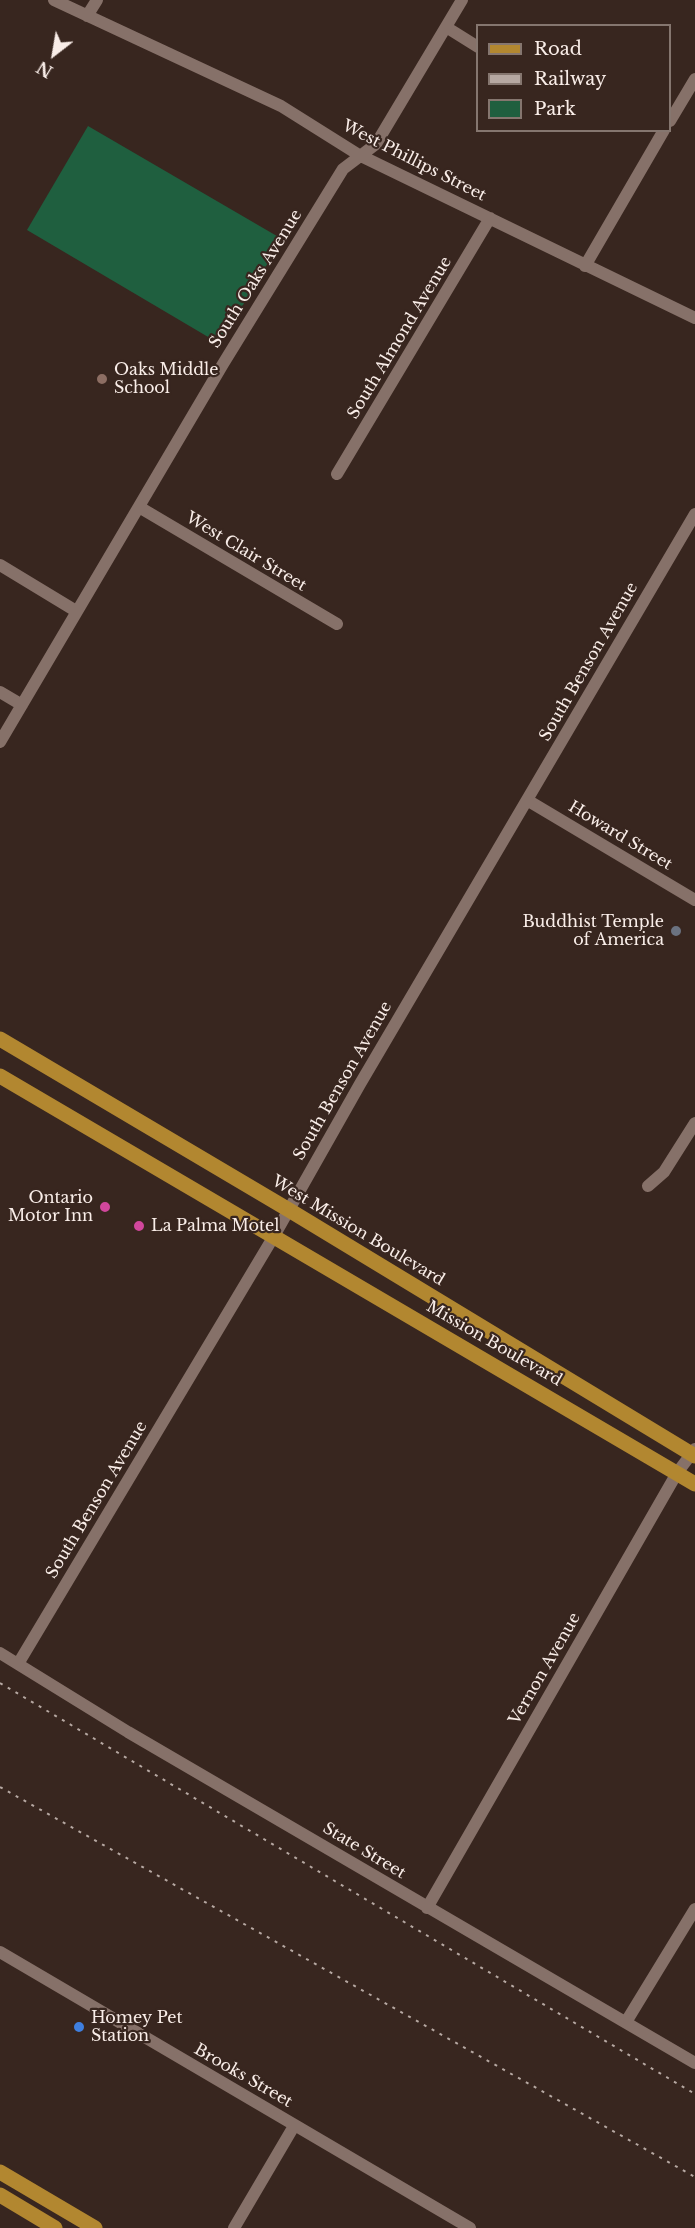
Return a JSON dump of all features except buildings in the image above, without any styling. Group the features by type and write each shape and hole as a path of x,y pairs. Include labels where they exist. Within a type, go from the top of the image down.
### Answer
{"main road":[{"name":"West Mission Boulevard","path":"0,1040 694,1453"},
{"path":"0,1076 274,1236"},
{"name":"Mission Boulevard","path":"274,1236 695,1484"},
{"path":"0,2172 95,2228"},
{"path":"0,2195 56,2228"}],"street":[{"name":"West Phillips Street","path":"54,0 281,106 359,156 695,318"},
{"path":"87,16 97,0"},
{"name":"South Oaks Avenue","path":"0,742 223,364 343,169 376,144 462,0"},
{"path":"446,27 476,46"},
{"path":"671,118 695,79"},
{"path":"585,266 663,132"},
{"name":"South Almond Avenue","path":"337,474 490,218"},
{"name":"West Clair Street","path":"139,507 337,624"},
{"name":"South Benson Avenue","path":"18,1664 274,1236 360,1084 695,514"},
{"path":"0,565 76,611"},
{"path":"0,692 22,705"},
{"name":"Howard Street","path":"527,800 695,900"},
{"path":"648,1186 664,1172 695,1123"},
{"name":"Vernon Avenue","path":"427,1908 677,1473 694,1453"},
{"name":"State Street","path":"0,1653 128,1732 695,2063"},
{"path":"626,2022 695,1909"},
{"name":"Brooks Street","path":"0,1952 470,2228"},
{"path":"234,2228 294,2126"}],"green space":[{"path":"88,126 282,239 220,344 27,230"}],"railway":[{"path":"0,1683 695,2094"},
{"path":"0,1787 695,2177"}],"place":[{"name":"Oaks Middle School","path":"102,379"},
{"name":"Buddhist Temple of America","path":"676,931"},
{"name":"Ontario Motor Inn","path":"105,1207"},
{"name":"La Palma Motel","path":"139,1226"},
{"name":"Homey Pet Station","path":"79,2027"}]}
